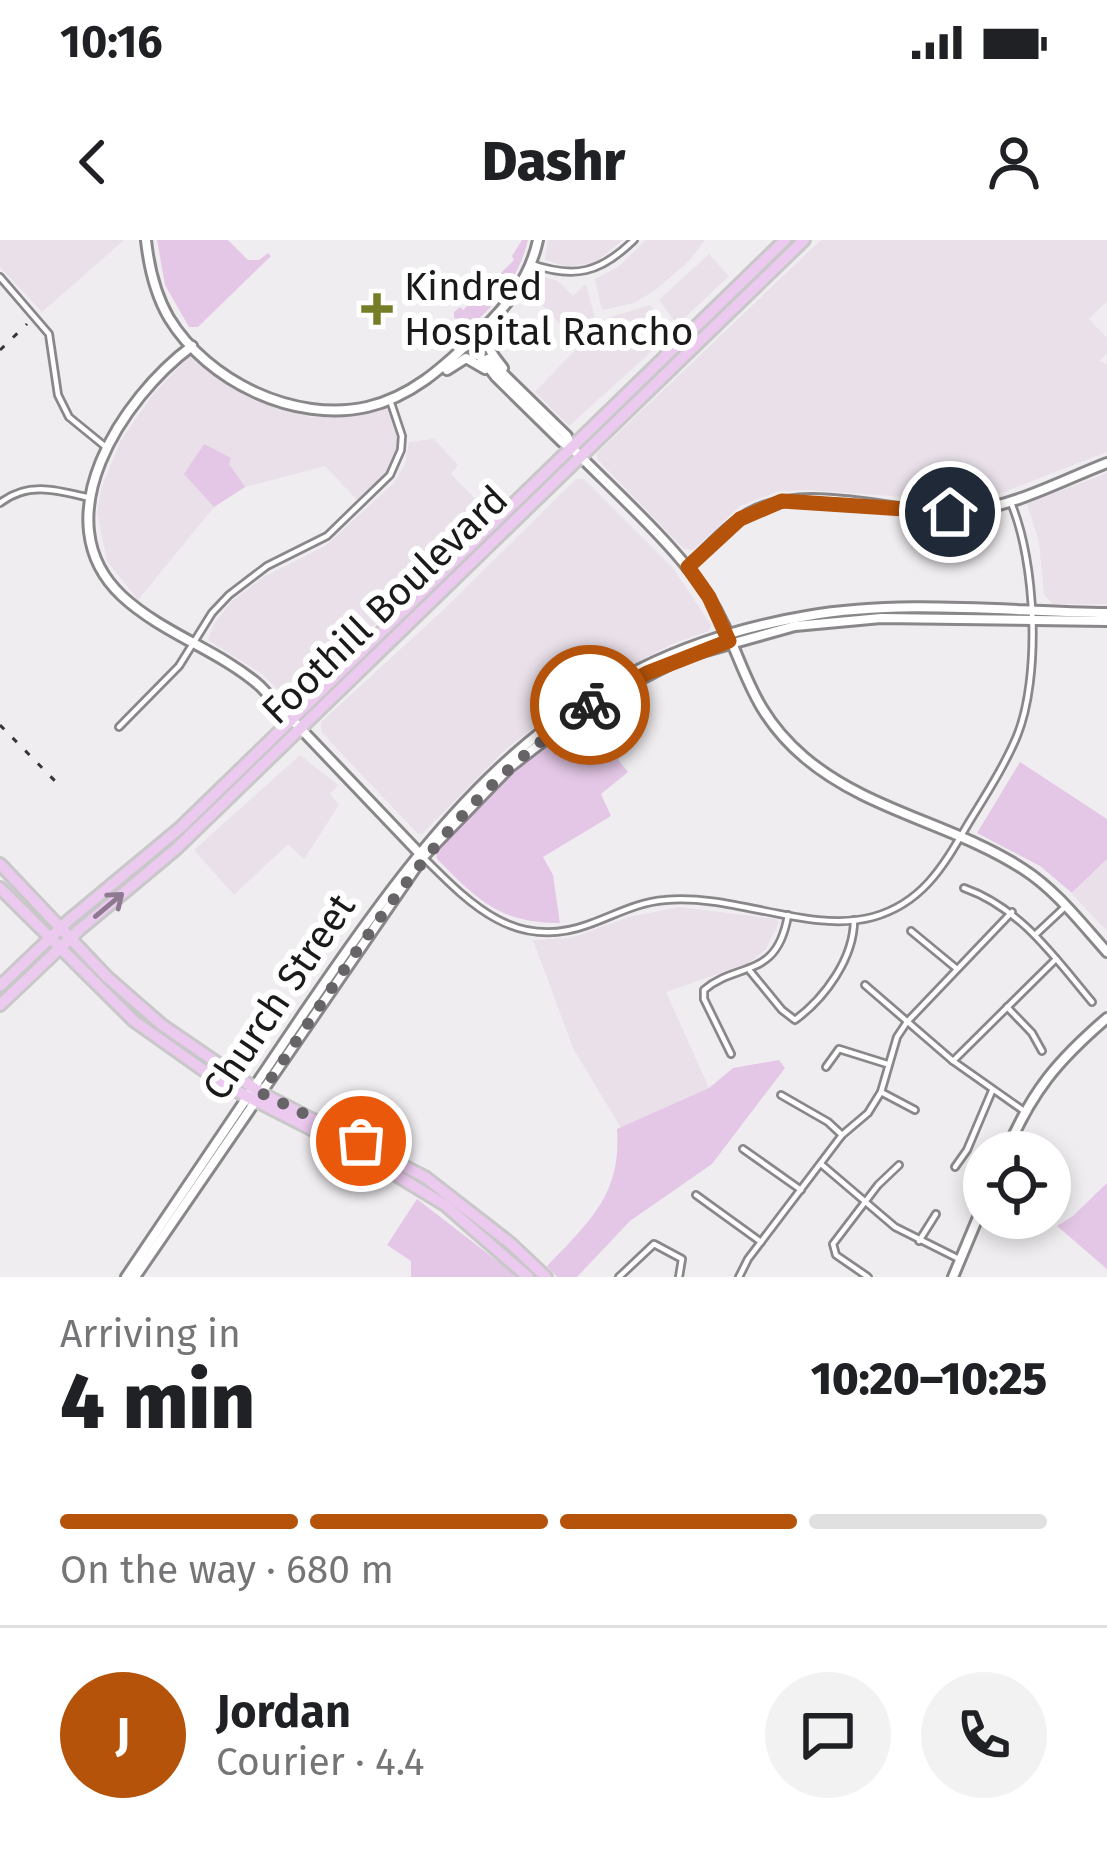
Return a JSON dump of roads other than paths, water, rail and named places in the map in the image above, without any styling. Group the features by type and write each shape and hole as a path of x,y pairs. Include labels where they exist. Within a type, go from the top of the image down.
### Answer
{"main road":[{"name":"Foothill Boulevard","path":"0,986 62,926 164,843 784,240"},
{"name":"Foothill Boulevard","path":"0,1005 167,857 804,240"},
{"path":"0,864 117,986 254,1095 425,1177 500,1234 546,1277"},
{"path":"0,888 134,1021 429,1195 469,1222 529,1277"}],"street":[{"path":"146,240 159,297 178,332 238,382 292,406 341,410 390,400 466,358 496,376"},
{"path":"507,375 486,339 531,264 538,240"},
{"path":"531,264 568,274 587,273 634,240"},
{"path":"0,278 49,334 58,395 69,417 107,448"},
{"path":"440,370 499,313"},
{"path":"469,343 567,436 571,447"},
{"path":"469,343 496,376 688,567 709,597 754,698 802,755 836,780 1023,868 1066,905 1107,952"},
{"path":"192,346 151,383 107,448 90,498 92,544 110,582 134,605 246,674 479,911 518,930 571,930 665,900 700,899 826,920 854,920 892,910 925,889 960,838 1021,724 1029,693 1027,552 1010,501"},
{"path":"119,727 179,666 212,613 247,579 327,536 390,475 401,436 390,400"},
{"path":"688,567 740,519 782,501 950,512 1010,501 1107,463"},
{"path":"0,503 13,493 34,488 90,498"},
{"name":"Church Street","path":"130,1277 420,855 510,767 587,702 728,637 826,621 1107,617"},
{"path":"964,888 1012,912 1092,1002"},
{"path":"1035,935 1066,905"},
{"path":"739,1277 842,1135 868,1113 881,1092 897,1037 907,1022 1012,912"},
{"path":"731,1054 704,990 750,970 773,951 788,913"},
{"path":"750,970 795,1020 841,968 852,942 854,920"},
{"path":"910,931 957,969"},
{"path":"953,1061 1056,959"},
{"path":"866,985 953,1061 1024,1111"},
{"path":"1007,1007 1042,1051"},
{"path":"1015,1131 1050,1070 1107,1018"},
{"path":"826,1067 839,1048 887,1064"},
{"path":"955,1166 967,1150 992,1091"},
{"path":"881,1092 915,1110"},
{"path":"781,1096 842,1135"},
{"path":"743,1149 801,1190"},
{"path":"820,1164 863,1203 919,1241 961,1260"},
{"path":"868,1277 834,1250 835,1240 899,1165"},
{"path":"696,1195 761,1242"},
{"path":"919,1241 936,1214"},
{"path":"952,1277 969,1239"},
{"path":"620,1277 650,1244 682,1259 679,1277"}],"railway":[{"path":"0,350 27,324"},
{"path":"0,725 58,784"}],"place":[{"name":"Kindred Hospital Rancho","path":"377,309"}]}
